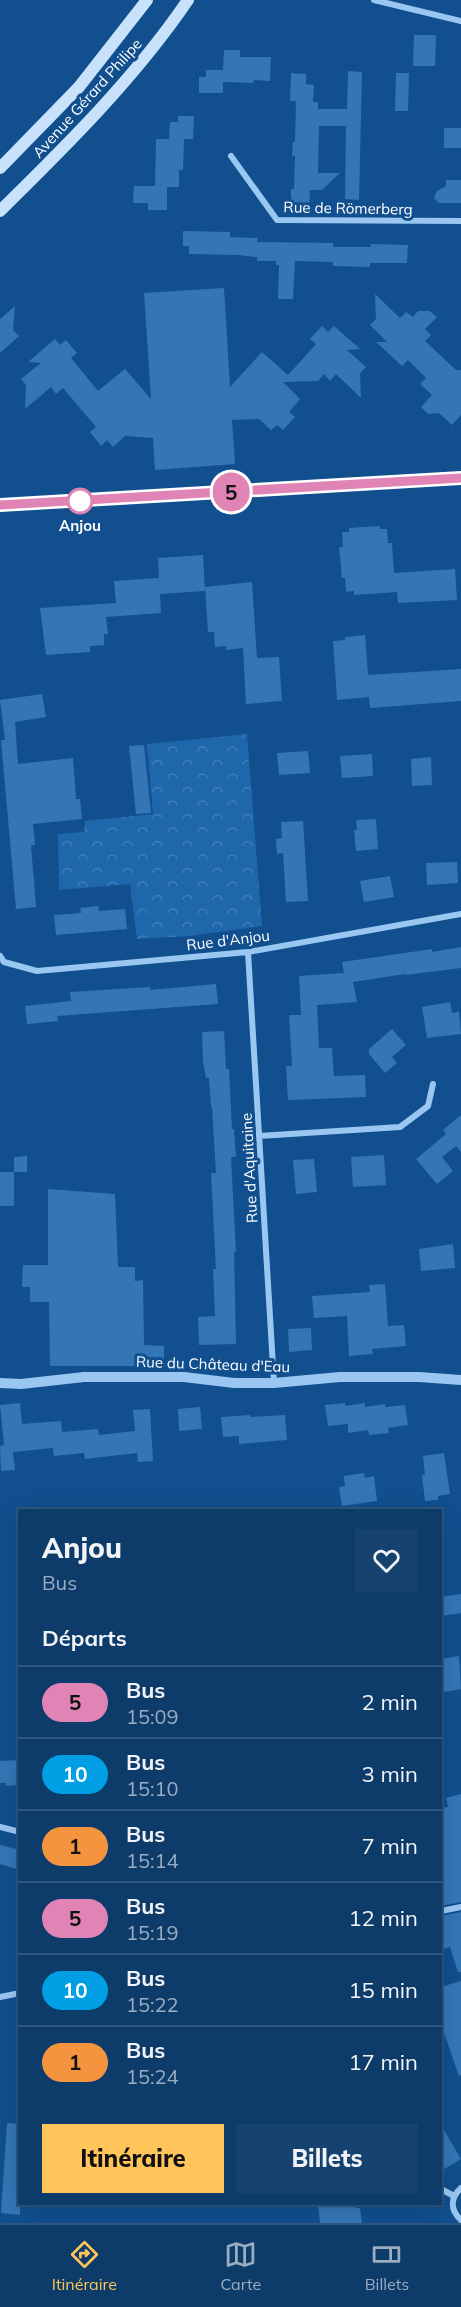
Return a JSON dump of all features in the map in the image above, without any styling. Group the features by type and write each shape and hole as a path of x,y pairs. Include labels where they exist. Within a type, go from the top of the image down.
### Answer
{"main road":[{"name":"Avenue Gérard Philipe","path":"0,168 79,87 147,0"},
{"name":"Avenue Gérard Philipe","path":"0,211 128,80 171,26 188,0"}],"street":[{"path":"374,0 461,21"},
{"name":"Rue de Römerberg","path":"231,156 277,220 461,221"},
{"path":"0,505 461,478"},
{"name":"Rue d'Anjou","path":"0,956 4,962 37,971 248,952 461,914"},
{"name":"Rue d'Aquitaine","path":"248,952 274,1383"},
{"path":"259,1136 400,1127 428,1106 434,1084"},
{"name":"Rue du Château d'Eau","path":"0,1383 21,1384 84,1377 184,1377 234,1383 274,1383 340,1377 420,1377 461,1380"},
{"path":"0,1827 18,1832"},
{"path":"442,1911 461,1907"},
{"path":"0,1997 18,1993"},
{"path":"461,2188 454,2196 452,2207 461,2220"},
{"path":"442,2190 454,2196"}],"green space":[{"path":"247,734 262,926 190,936 137,939 130,884 59,890 58,834 84,832 85,821 153,814 147,744"}],"building":[{"path":"414,35 436,35 435,66 413,66"},
{"path":"224,50 240,50 240,57 271,57 270,81 223,82 223,93 199,93 199,77 206,77 206,70 223,70"},
{"path":"348,71 362,72 359,200 345,199 346,126 319,126 318,173 340,173 322,190 310,190 309,206 291,206 291,189 294,189 295,156 292,156 293,142 295,142 296,101 290,101 291,73 306,74 306,84 314,85 313,102 318,102 318,109 347,109"},
{"path":"396,73 409,73 408,111 395,111"},
{"path":"178,116 194,116 193,139 184,139 183,170 179,170 179,187 167,187 167,210 148,210 148,203 133,203 134,186 155,186 156,139 169,139 170,122 178,122"},
{"path":"444,128 461,128 461,148 444,148"},
{"path":"446,180 461,180 461,203 439,203 434,198 437,191 446,186"},
{"path":"183,231 230,232 230,237 258,238 257,242 333,243 333,247 371,247 371,244 408,245 407,263 370,263 370,267 333,266 333,262 295,261 293,299 278,299 279,265 276,265 276,261 257,261 257,257 238,255 189,254 189,246 183,246"},
{"path":"224,288 230,387 262,352 288,375 316,344 310,339 322,326 328,332 334,326 360,349 347,350 366,367 360,373 361,398 336,374 330,381 324,374 318,381 283,382 300,399 289,412 295,417 283,430 277,425 271,430 259,419 232,420 235,464 155,470 153,438 125,436 113,447 107,440 101,446 90,432 96,427 63,388 56,394 51,387 25,409 26,385 21,379 41,363 28,362 55,339 60,345 66,340 77,353 71,358 98,391 125,369 151,399 144,293"},
{"path":"375,294 400,318 406,312 413,317 418,311 430,311 437,317 425,329 431,335 425,341 456,370 461,370 461,415 452,425 439,413 428,414 421,407 432,395 420,384 426,378 408,360 402,366 376,342 387,342 370,325 376,319"},
{"path":"15,306 13,330 19,336 0,353 0,319"},
{"path":"380,526 380,529 387,529 388,543 392,543 394,573 455,569 457,600 398,603 397,592 354,595 354,591 346,592 345,578 342,578 339,547 343,547 342,532 349,532 349,528"},
{"path":"203,555 205,591 160,594 161,613 106,617 108,634 104,634 104,645 90,646 90,652 46,655 40,608 116,603 114,581 159,578 158,558"},
{"path":"252,582 257,658 279,657 282,701 246,704 243,648 226,650 226,646 215,647 214,632 208,632 205,587"},
{"path":"365,635 368,675 461,669 461,701 370,708 369,697 337,700 333,641"},
{"path":"42,694 46,717 15,722 18,764 73,758 76,799 80,799 82,819 33,824 35,845 31,845 36,907 16,909 1,740 5,740 0,700"},
{"path":"144,745 151,813 136,814 129,746"},
{"path":"308,751 310,773 279,775 277,753"},
{"path":"372,754 373,776 342,778 340,756"},
{"path":"431,757 432,785 412,786 411,759"},
{"path":"376,819 378,849 356,851 354,830 357,830 356,820"},
{"path":"303,821 308,901 286,902 283,853 277,854 276,839 282,838 281,822"},
{"path":"457,862 458,883 427,885 426,863"},
{"path":"390,876 394,897 364,902 360,881"},
{"path":"98,906 99,911 125,909 127,929 56,935 54,915 81,913 80,908"},
{"path":"461,947 461,968 353,982 357,1002 317,1005 319,1048 332,1048 334,1076 365,1075 366,1097 288,1100 286,1066 292,1066 289,1015 301,1015 299,976 344,973 342,962"},
{"path":"216,984 218,1004 57,1016 58,1021 27,1024 25,1006 71,1001 70,992 150,987 150,990"},
{"path":"450,1002 452,1013 459,1012 461,1034 427,1038 422,1007"},
{"path":"392,1029 406,1045 392,1057 397,1063 385,1073 369,1054 369,1049"},
{"path":"224,1031 236,1157 231,1157 236,1252 234,1252 236,1344 199,1345 198,1317 215,1316 213,1269 216,1269 211,1173 216,1173 212,1107 209,1078 206,1078 203,1062 202,1032"},
{"path":"461,1115 461,1152 456,1146 442,1157 453,1171 437,1184 416,1159 446,1134 443,1130"},
{"path":"384,1155 386,1185 353,1187 351,1157"},
{"path":"27,1156 27,1172 14,1172 14,1157"},
{"path":"314,1159 317,1192 296,1194 293,1160"},
{"path":"0,1172 14,1172 14,1206 0,1206"},
{"path":"48,1189 115,1194 118,1267 135,1267 135,1281 143,1280 144,1345 164,1346 164,1366 50,1366 49,1302 30,1302 30,1287 22,1287 23,1265 48,1265"},
{"path":"453,1244 455,1268 421,1271 419,1249"},
{"path":"385,1284 388,1326 404,1325 406,1346 372,1349 373,1354 349,1356 347,1316 314,1318 312,1296 370,1292 369,1285"},
{"path":"311,1328 312,1350 289,1352 288,1329"},
{"path":"20,1403 22,1424 61,1421 62,1432 98,1429 99,1435 135,1431 133,1410 150,1409 153,1461 138,1462 137,1453 85,1459 84,1453 54,1456 53,1448 13,1452 15,1470 1,1471 0,1446 4,1445 0,1405"},
{"path":"345,1403 345,1406 365,1403 365,1407 385,1404 385,1407 405,1405 408,1425 388,1428 389,1433 369,1435 368,1430 348,1433 348,1424 328,1426 325,1405"},
{"path":"200,1407 202,1429 179,1431 178,1409"},
{"path":"250,1415 251,1417 285,1415 287,1440 239,1444 239,1436 223,1437 221,1417"},
{"path":"444,1453 450,1494 438,1496 438,1500 425,1501 422,1475 425,1475 423,1456"},
{"path":"364,1473 365,1478 374,1476 377,1501 342,1506 339,1487 345,1486 344,1476"},
{"path":"461,1594 461,1613 442,1616 442,1597"},
{"path":"459,1656 461,1689 444,1692 442,1659"},
{"path":"18,1760 18,1785 6,1786 6,1783 0,1783 0,1761"},
{"path":"461,1794 461,1902 442,1906 442,1808 448,1807 446,1798"},
{"path":"0,1845 18,1850 18,1869 0,1864"},
{"path":"461,1912 461,1972 458,1972 450,1947 442,1950 442,1916"},
{"path":"461,1981 461,2075 459,2076 442,2027 442,1987"},
{"path":"7,2123 18,2124 20,2215 1,2213"},
{"path":"442,2127 461,2159 442,2170"},
{"path":"318,2205 355,2205 355,2208 360,2208 362,2223 320,2223"}],"bus line":[{"name":"5","path":"0,505 461,478"}],"place":[{"name":"Anjou","path":"80,501"}]}
